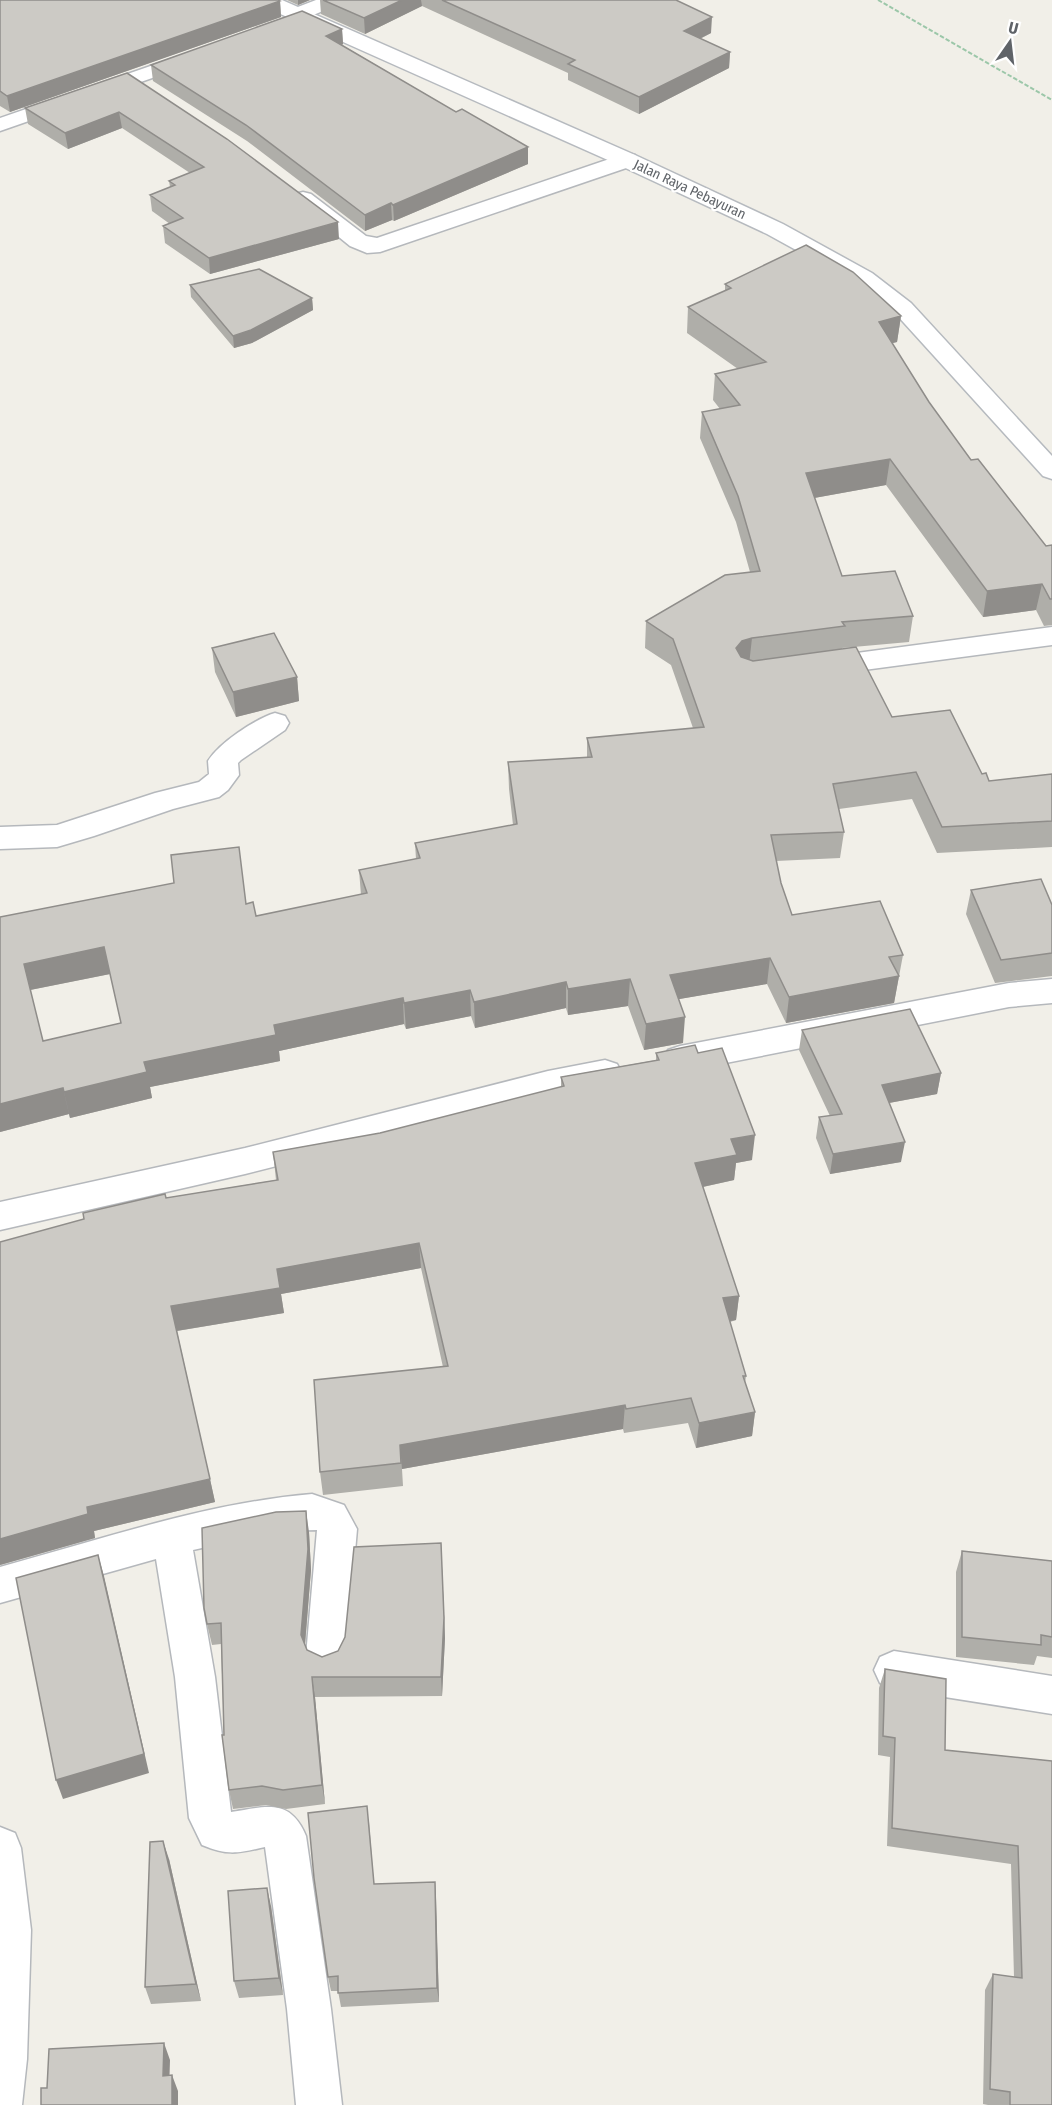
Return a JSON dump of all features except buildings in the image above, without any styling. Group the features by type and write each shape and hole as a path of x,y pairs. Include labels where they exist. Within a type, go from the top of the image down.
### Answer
{"street":[{"name":"Jalan Raya Pebayuran","path":"265,0 627,160 775,229 864,278 903,308 1052,471"},
{"path":"272,29 300,15"},
{"path":"0,125 208,52"},
{"path":"132,79 152,92"},
{"path":"284,184 367,246 627,160"},
{"path":"797,670 1052,636"},
{"path":"0,838 57,836 134,813 166,800 208,790 224,776 223,761 275,723"},
{"path":"0,1216 245,1161 548,1084 1009,995 1052,991"},
{"path":"0,1586 171,1537 279,1514 312,1511 330,1518 338,1529 326,1656"},
{"path":"171,1537 180,1576 199,1712 210,1818 217,1830 231,1833 268,1826 275,1827 285,1836 306,1986 319,2105"},
{"path":"894,1671 1052,1695"},
{"path":"0,1848 9,1930 0,2103"}],"lane":[{"path":"300,15 333,0"}],"path":[{"path":"878,0 1052,100"}]}
